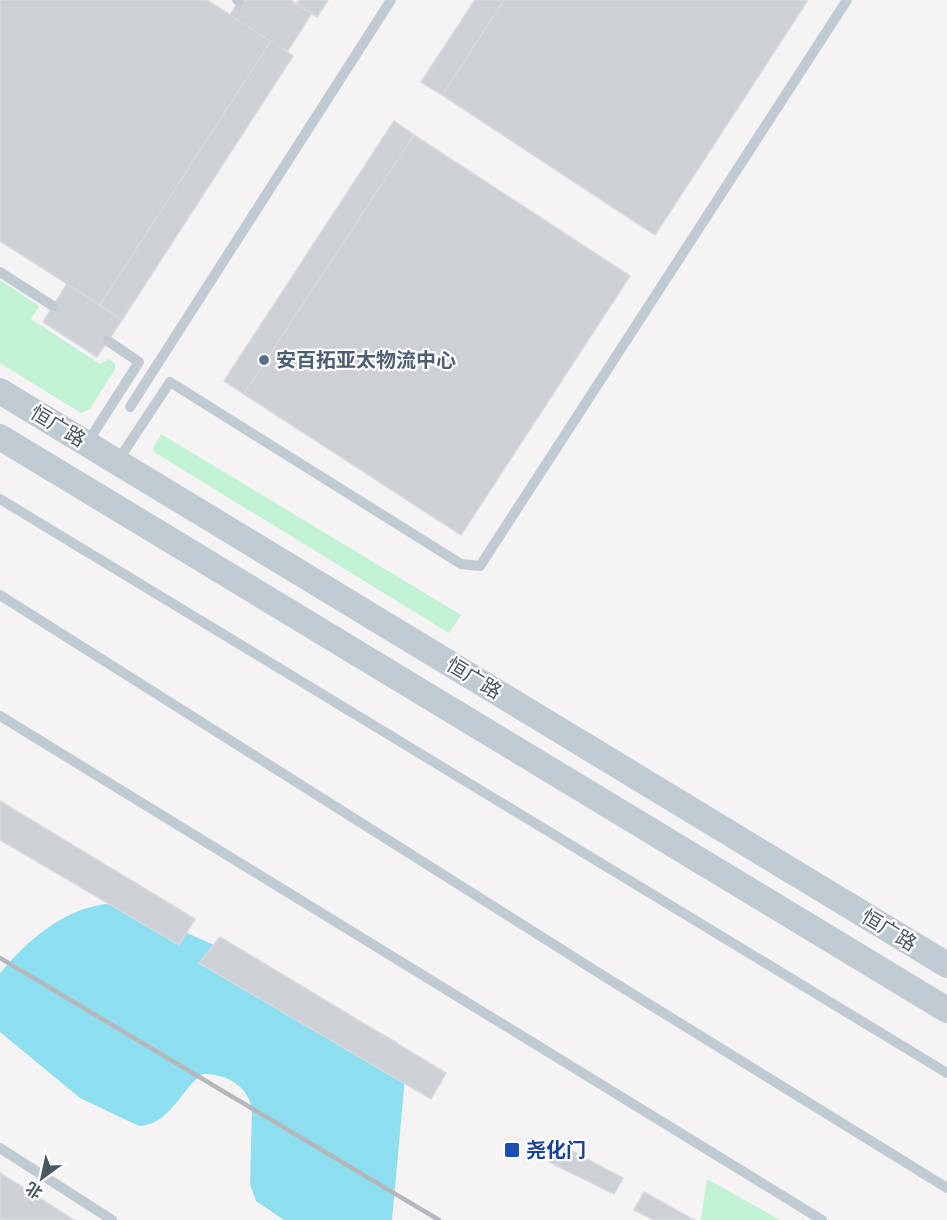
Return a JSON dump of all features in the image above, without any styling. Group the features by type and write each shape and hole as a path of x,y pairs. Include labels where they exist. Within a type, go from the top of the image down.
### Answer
{"street":[{"name":"恒广路","path":"0,391 947,965"},
{"name":"恒广路","path":"0,437 947,1010"}],"lane":[{"path":"130,407 391,0"},
{"path":"117,462 170,382 461,564 480,566 847,0"},
{"path":"0,272 53,306"},
{"path":"87,443 139,362 108,341"},
{"path":"0,499 947,1072"},
{"path":"0,595 610,980 947,1188"},
{"path":"0,716 822,1220"},
{"path":"0,1148 112,1220"}],"green space":[{"path":"0,280 39,306 31,319 100,364 109,359 115,364 115,369 90,409 81,413 0,363"},
{"path":"161,434 461,615 449,633 154,452 153,448"},
{"path":"707,1179 780,1220 701,1220"}],"water":[{"path":"105,904 125,906 244,958 397,1042 402,1053 405,1077 392,1220 284,1220 256,1201 250,1184 252,1109 245,1093 227,1078 202,1074 167,1113 150,1124 139,1126 80,1098 0,1032 0,973 46,929 74,913"}],"building":[{"path":"0,0 207,0 271,41 100,305 0,241"},
{"path":"239,0 290,0 312,13 287,52 230,15"},
{"path":"299,0 328,0 317,17 296,4"},
{"path":"475,0 504,0 442,95 421,82"},
{"path":"504,0 808,0 655,235 442,95"},
{"path":"271,41 293,56 122,320 100,305"},
{"path":"394,121 414,135 244,394 224,381"},
{"path":"414,135 630,276 461,535 244,394"},
{"path":"67,284 122,320 97,357 43,322"},
{"path":"0,801 195,919 179,945 0,840"},
{"path":"220,937 446,1073 431,1099 199,963"},
{"path":"557,1143 623,1178 614,1194 549,1162"},
{"path":"0,1173 74,1220 0,1220"},
{"path":"644,1192 694,1220 654,1220 634,1210"}],"railway":[{"path":"0,958 439,1220"}],"place":[{"name":"安百拓亚太物流中心","path":"264,360"},
{"name":"尧化门","path":"512,1150"}]}
